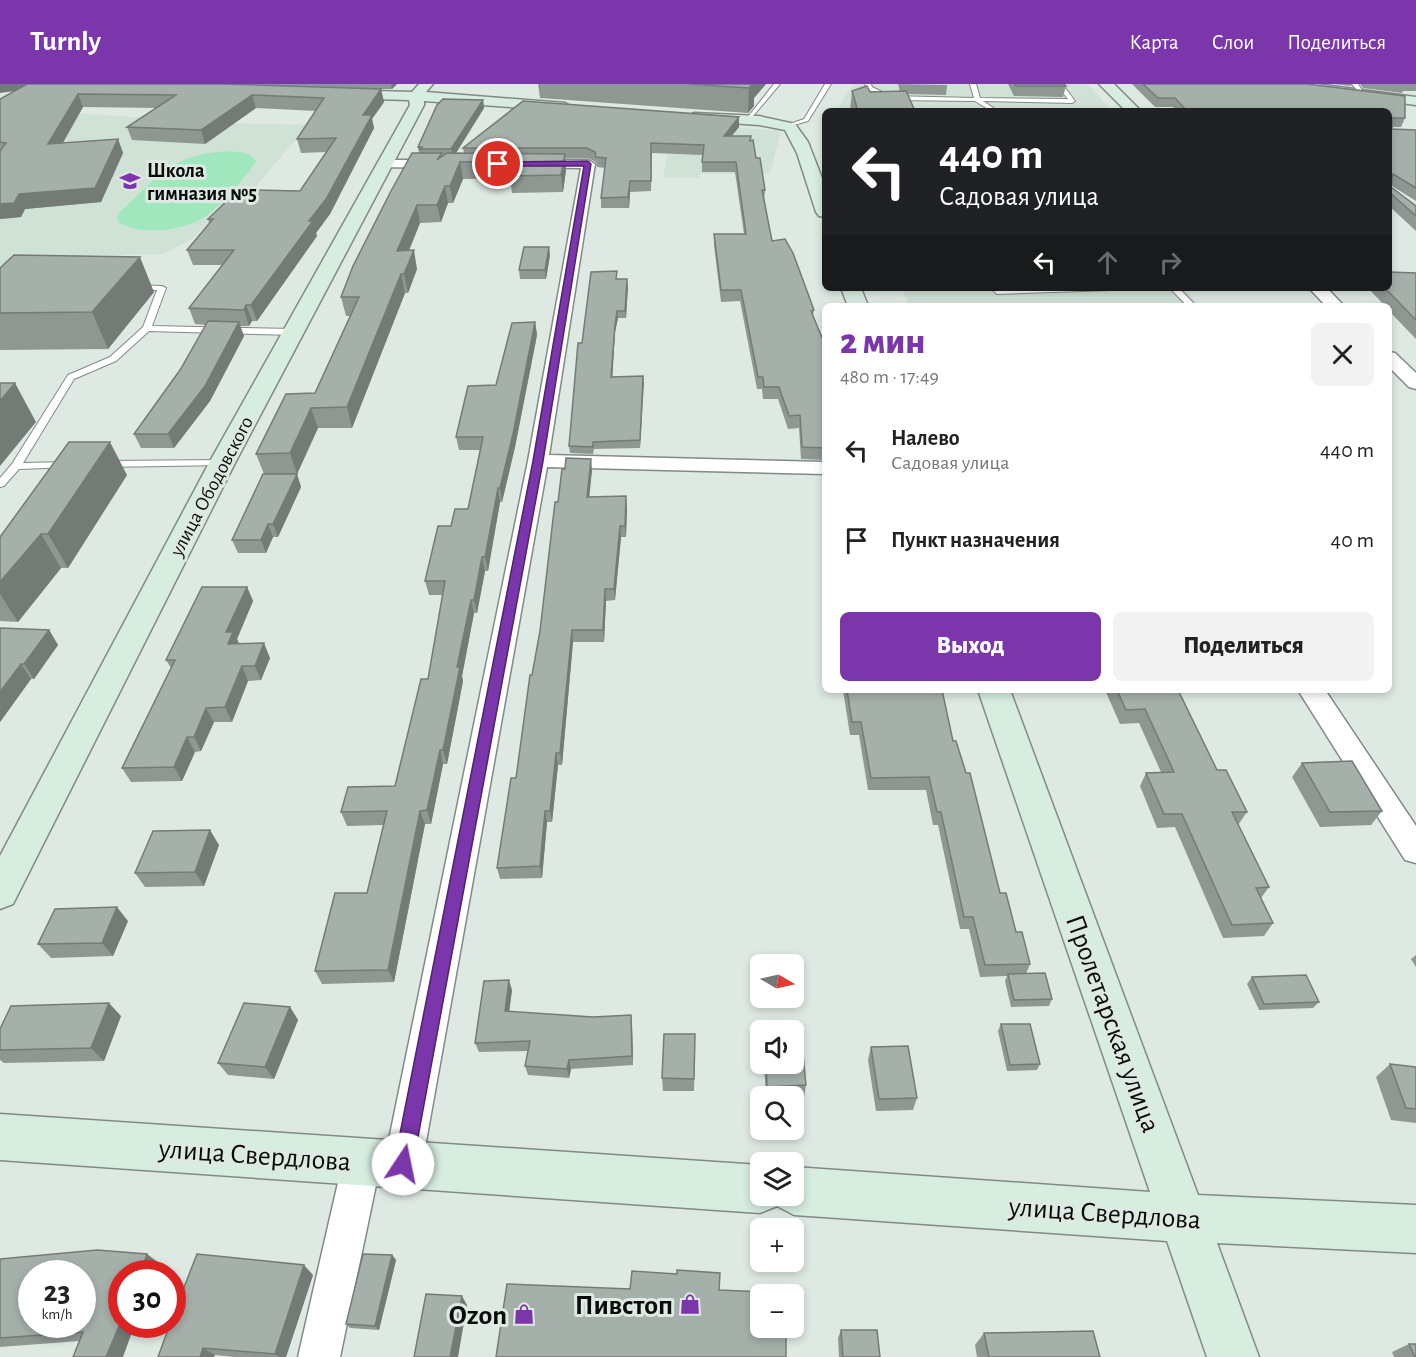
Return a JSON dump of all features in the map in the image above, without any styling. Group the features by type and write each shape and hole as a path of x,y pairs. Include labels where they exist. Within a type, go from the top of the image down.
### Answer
{"street":[{"path":"1107,84 1131,108"},
{"path":"1283,84 1359,89 1416,101"},
{"path":"323,94 421,90 581,108"},
{"name":"улица Ободовского","path":"0,893 222,463 417,105 421,90"},
{"path":"675,115 770,122 789,126 799,136 822,203"},
{"path":"386,164 469,164"},
{"path":"319,1357 383,1163 538,461 588,164 505,164"},
{"path":"1320,291 1333,303"},
{"path":"1392,360 1416,383"},
{"path":"538,461 822,468"},
{"name":"Пролетарская улица","path":"995,693 1233,1357"},
{"path":"1313,693 1416,851"},
{"name":"улица Свердлова","path":"0,1137 750,1188"},
{"name":"улица Свердлова","path":"804,1192 1185,1218 1416,1229"}],"lane":[{"path":"746,120 777,84"},
{"path":"789,126 806,120 828,84"},
{"path":"868,84 869,88 889,98 1072,101 1059,84"},
{"path":"973,84 978,100 990,108"},
{"path":"0,484 16,466 71,376 112,359 147,328 162,288 129,287"},
{"path":"996,291 1026,291"},
{"path":"1177,291 1189,303"},
{"path":"147,328 294,332"},
{"path":"16,466 222,463"}],"shaded area":[{"path":"853,84 1088,84 1109,108 838,108"},
{"name":"Школа гимназия №5","path":"72,113 227,123 308,125 240,205 226,205 192,239 163,254 43,256 0,283 0,157"},
{"path":"674,123 781,131 770,174 700,174 699,178 663,178"},
{"path":"902,291 1187,291 1197,303 908,303"}],"green space":[{"path":"219,152 244,153 256,161 233,190 205,217 196,222 162,230 138,229 119,222 117,217 121,211 164,171 188,158"}],"building":[{"path":"27,84 222,84 381,89 363,115 372,115 326,199 309,221 313,221 251,305 246,305 244,310 189,308 234,250 187,250 213,219 208,219 231,197 241,198 248,190 300,191 336,138 297,139 324,98 252,95 201,130 127,127 176,95 78,94 48,144 118,139 95,188 19,194 14,203 0,204 0,151 6,143 0,142 0,99"},
{"path":"689,84 752,84 749,88"},
{"path":"1015,84 1064,84 1066,86 1016,86"},
{"path":"1143,84 1307,84 1405,96 1405,118 1392,118 1392,108 1184,108 1175,98 1158,98"},
{"path":"867,86 870,92 906,91 914,108 857,108 852,91"},
{"path":"443,99 483,100 451,149 420,149 422,147 418,147 437,105"},
{"path":"523,101 739,117 724,136 751,136 750,141 753,140 756,158 760,158 765,190 762,190 772,241 785,239 793,253 822,338 822,448 802,447 800,415 789,416 779,387 764,387 763,377 758,377 741,290 721,290 714,234 746,234 736,162 702,162 704,145 651,143 651,181 630,181 628,197 601,198 606,158 596,157 595,152 587,148 463,148"},
{"path":"1392,129 1416,130 1416,188 1393,174 1392,180"},
{"path":"412,153 442,153 437,160 447,153 565,154 561,175 510,176 513,161 460,162 450,186 445,186 437,205 417,205 397,251 414,250 404,274 401,274 347,407 311,408 290,453 256,454 286,394 315,393 359,297 341,297 353,266"},
{"path":"1392,188 1416,206 1416,216 1392,195"},
{"path":"524,247 549,247 545,270 519,270"},
{"path":"14,255 140,257 92,312 0,313 0,268"},
{"path":"617,271 616,279 627,279 625,311 617,311 611,377 643,376 640,440 593,442 593,447 569,446 578,343 582,343 591,272"},
{"path":"1392,272 1416,273 1416,320 1388,291 1392,291"},
{"path":"208,321 239,322 205,386 168,434 134,434 180,370"},
{"path":"535,322 485,557 482,557 474,600 471,600 443,750 440,750 427,810 420,811 388,970 315,971 335,893 367,893 387,811 341,812 348,787 395,786 421,679 428,679 445,581 425,581 438,526 451,526 455,509 468,509 483,437 456,437 468,386 496,385 512,323"},
{"path":"0,383 15,383 0,401"},
{"path":"69,442 110,442 48,534 41,534 0,582 0,537"},
{"path":"566,458 591,459 587,497 626,496 625,526 620,526 614,589 605,589 603,630 572,630 560,753 556,753 550,811 545,811 540,866 497,868 511,778 516,778 530,675 532,675 540,631 555,502 558,502 562,469 565,469"},
{"path":"263,474 297,474 273,524 268,524 261,540 232,540"},
{"path":"202,587 247,587 226,632 233,632 228,644 264,643 255,666 242,666 225,707 206,708 194,737 187,737 174,767 122,768 175,660 166,660"},
{"path":"0,628 49,630 0,692"},
{"path":"847,693 943,693 953,741 956,741 966,773 970,773 1000,893 1006,893 1016,932 1022,932 1030,964 985,965 973,917 964,917 941,812 937,812 929,777 871,778 861,722 852,722"},
{"path":"1118,693 1179,693 1217,770 1226,770 1247,812 1232,812 1269,887 1256,888 1273,923 1232,925 1182,814 1164,814 1146,773 1174,772 1145,709 1126,710"},
{"path":"1352,761 1382,811 1330,812 1302,763"},
{"path":"210,830 195,872 135,873 153,831"},
{"path":"117,907 102,943 38,944 55,909"},
{"path":"1045,973 1052,999 1014,1000 1008,974"},
{"path":"1306,975 1319,1002 1264,1004 1252,977"},
{"path":"509,980 505,1011 593,1017 631,1015 632,1056 569,1060 567,1069 525,1066 530,1041 475,1043 484,981"},
{"path":"109,1003 91,1048 0,1050 0,1029 11,1006"},
{"path":"244,1003 290,1007 265,1067 218,1063"},
{"path":"1001,1024 1030,1024 1040,1064 1010,1065"},
{"path":"664,1034 695,1034 694,1079 662,1078"},
{"path":"908,1046 917,1098 879,1099 871,1047"},
{"path":"804,1064 806,1085 767,1086 766,1074 804,1074"},
{"path":"1390,1064 1416,1067 1416,1109 1406,1108"},
{"path":"97,1250 147,1254 145,1260 108,1260 108,1338 114,1338 106,1357 73,1357 81,1338 96,1338 96,1260 18,1260 18,1337 0,1338 0,1259"},
{"path":"197,1254 304,1265 275,1354 203,1348 200,1357 158,1357 165,1338 186,1338 186,1282"},
{"path":"363,1254 392,1255 375,1326 346,1324"},
{"path":"677,1270 720,1273 719,1290 750,1291 750,1338 786,1338 786,1357 496,1357 507,1284 630,1289 632,1271 677,1274"},
{"path":"426,1294 462,1296 450,1357 414,1357"},
{"path":"841,1330 877,1330 880,1357 843,1357"},
{"path":"1093,1331 1100,1357 989,1357 984,1333"},
{"path":"1409,1344 1416,1344 1416,1357 1415,1357"}],"place":[{"name":"Школа гимназия №5","path":"130,181"},
{"name":"Пивстоп","path":"690,1304"},
{"name":"Ozon","path":"524,1314"}],"route":[{"path":"403,1164 538,461 588,164 498,164"}]}
